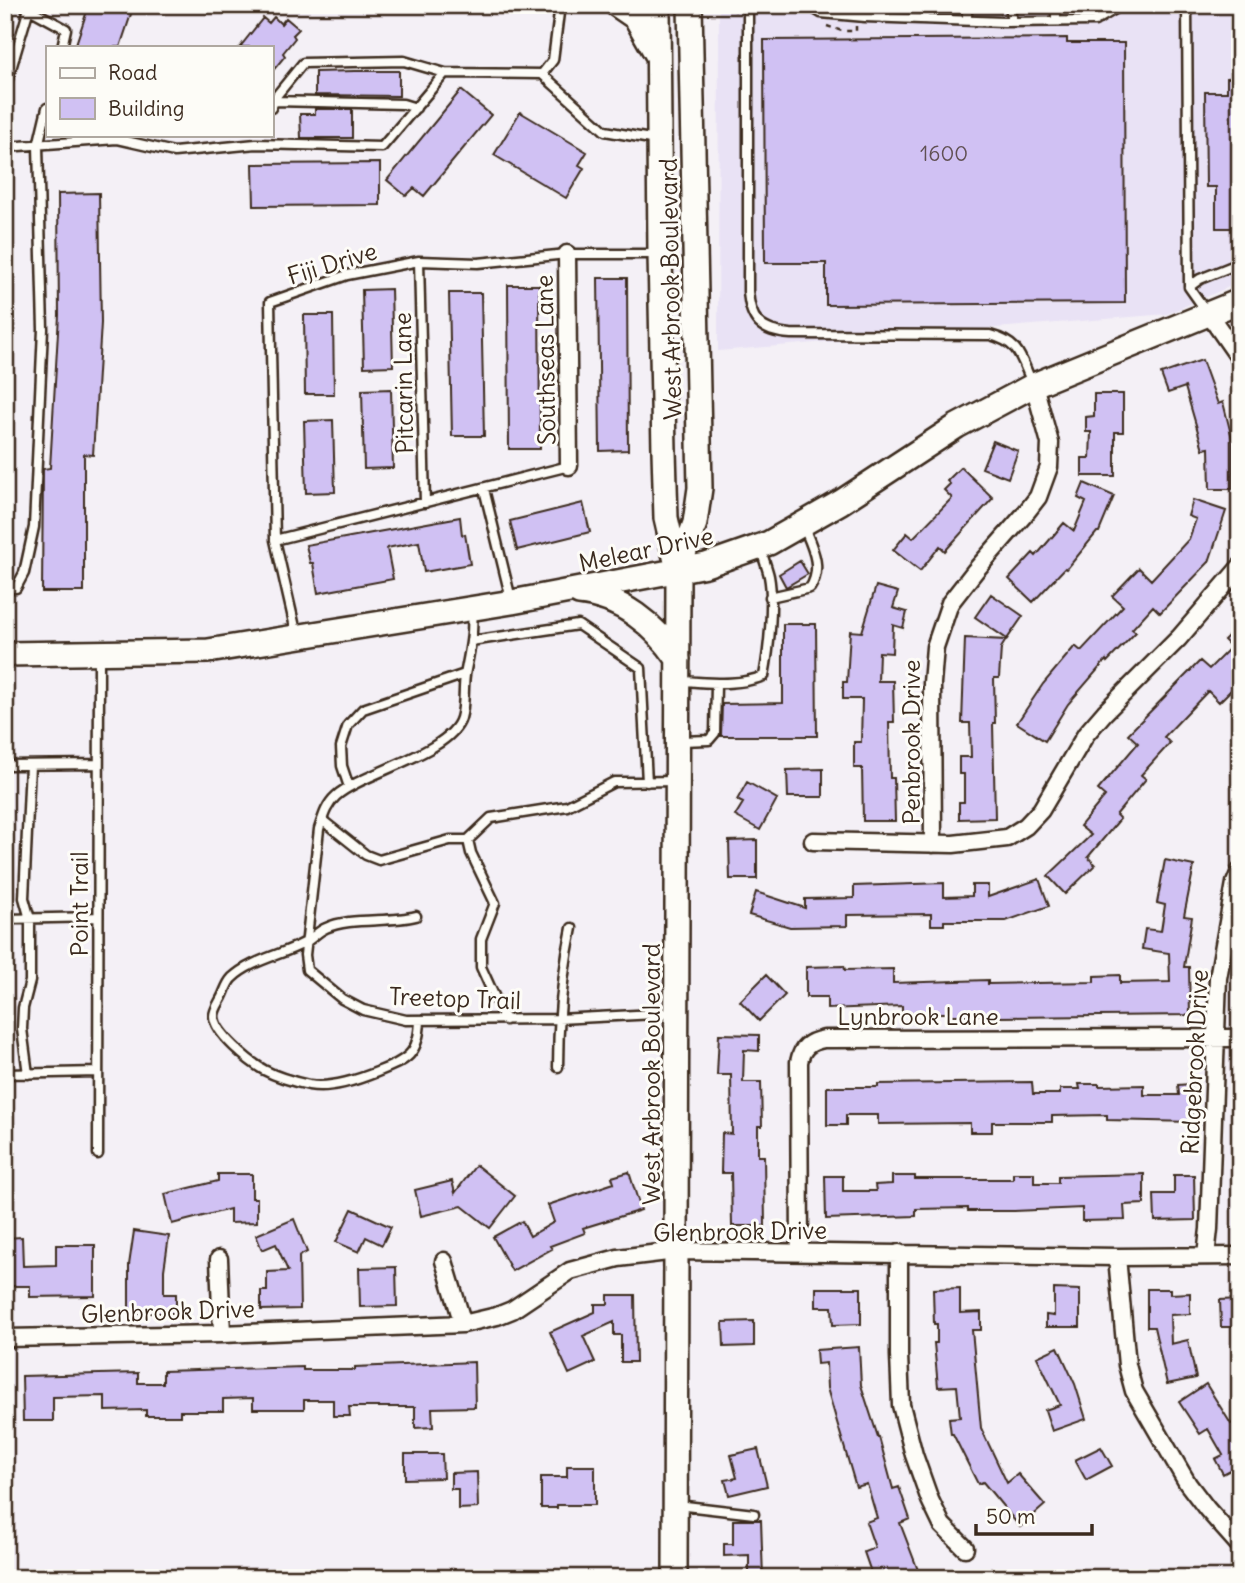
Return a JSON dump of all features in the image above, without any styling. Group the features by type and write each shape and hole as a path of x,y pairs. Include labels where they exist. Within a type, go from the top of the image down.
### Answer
{"street":[{"path":"617,5 636,18 659,59"},
{"name":"West Arbrook Boulevard","path":"658,5 666,518 678,570 675,1578"},
{"name":"West Arbrook Boulevard","path":"678,570 695,523 700,488 690,5"},
{"name":"Southseas Lane","path":"567,254 569,466"},
{"name":"Melear Drive","path":"5,654 208,651 512,602 706,565 760,546 802,524 957,426 1034,386 1240,301"},
{"path":"1208,313 1240,359"},
{"name":"Penbrook Drive","path":"933,844 932,683 935,648 950,603 1038,497 1049,467 1050,443 1034,386"},
{"path":"813,841 933,844 1007,838 1026,826 1041,810 1086,734 1179,638 1240,567"},
{"path":"565,592 597,595 646,621 665,640 678,670"},
{"name":"Ridgebrook Drive","path":"1206,1256 1218,978 1235,883 1240,871"},
{"name":"Lynbrook Lane","path":"800,1252 799,1062 801,1051 811,1042 824,1039 1240,1038"},
{"name":"Glenbrook Drive","path":"5,1338 222,1334 463,1324 512,1310 570,1271 618,1258 676,1251 1240,1256"},
{"path":"900,1253 901,1405 914,1455 930,1500 942,1525 965,1548"},
{"path":"1117,1257 1127,1365 1133,1391 1188,1484 1240,1546"},
{"path":"219,1259 222,1334"},
{"path":"444,1261 463,1324"}],"lane":[{"path":"542,74 553,60 560,5"},
{"path":"748,5 748,291 754,320 777,333 791,334 990,335 1006,339 1016,347 1034,386"},
{"path":"808,5 821,13 835,10 883,18 1056,22 1095,22 1122,5"},
{"path":"882,5 883,18"},
{"path":"924,5 924,19"},
{"path":"967,5 967,20"},
{"path":"1011,5 1011,21"},
{"path":"1056,5 1056,22"},
{"path":"1099,5 1099,19"},
{"path":"1188,5 1189,287 1208,313"},
{"path":"5,89 28,7 66,29 62,46"},
{"path":"273,105 303,64 404,61 445,73 542,74 606,131 659,140"},
{"path":"5,147 117,139 174,152 256,144 382,147 445,73"},
{"path":"273,105 403,104 416,107"},
{"path":"5,588 16,588 24,573 34,527 43,329 38,146 46,111"},
{"path":"256,144 260,136"},
{"name":"Fiji Drive","path":"298,638 275,540 270,302 346,275 419,261 478,264 567,254 660,254"},
{"name":"Pitcarin Lane","path":"419,261 425,503"},
{"path":"1189,287 1200,279 1240,263"},
{"path":"275,540 569,466"},
{"path":"484,489 512,602"},
{"path":"770,597 810,588 817,578 816,556 802,524"},
{"path":"678,670 716,685 749,682 764,676 770,597 769,577 760,546"},
{"name":"Treetop Trail","path":"472,608 473,625 461,718 455,729 422,753 349,787 335,797 325,811 304,955 307,970 342,999 382,1016 420,1020 505,1020 677,1013"},
{"path":"471,641 578,625 641,668 646,782"},
{"name":"Point Trail","path":"98,1154 99,654"},
{"path":"349,787 342,766 341,747 348,725 363,709 465,674"},
{"path":"678,741 709,740 715,733 716,685"},
{"path":"5,765 98,765"},
{"path":"28,1074 22,1029 23,1008 30,981 30,919 24,898 30,765"},
{"path":"322,820 366,855 379,860 450,840 468,840 491,818 567,806 614,782 678,781"},
{"path":"468,840 471,853 495,903 481,939 481,967 505,1020"},
{"path":"416,916 399,920 350,922 326,928 306,942 253,965 232,978 214,1012 214,1019 221,1034 252,1062 280,1077 312,1086 345,1083 408,1058 420,1036 420,1020"},
{"path":"5,919 98,917"},
{"path":"558,1067 562,974 572,929"},
{"path":"5,1074 98,1072"},
{"path":"676,1505 754,1514"}],"shaded area":[{"path":"719,5 1240,5 1240,282 1167,314 718,351"}],"building":[{"path":"89,5 134,5 120,46 75,46"},
{"path":"274,17 281,24 286,18 299,29 283,53 285,56 273,71 273,46 241,46 263,18 269,23"},
{"path":"1067,38 1067,43 1124,43 1125,303 826,305 826,263 765,263 764,40"},
{"path":"399,71 399,96 315,95 315,72"},
{"path":"1240,77 1240,228 1216,228 1216,187 1206,187 1205,92 1227,92 1227,78"},
{"path":"461,90 491,115 424,196 414,188 406,196 387,180"},
{"path":"315,109 352,109 352,138 301,138 300,114 315,114"},
{"path":"520,112 587,152 579,165 584,168 566,198 494,155"},
{"path":"380,163 380,205 254,206 253,164"},
{"path":"99,193 101,323 93,455 84,454 84,592 42,592 43,469 50,468 59,315 58,194"},
{"path":"598,278 627,278 628,450 600,451"},
{"path":"508,285 539,285 540,449 509,449"},
{"path":"391,289 393,366 364,367 362,290"},
{"path":"449,293 481,293 484,436 452,436"},
{"path":"304,315 333,315 334,394 305,394"},
{"path":"1202,360 1218,404 1223,402 1233,442 1232,489 1210,489 1209,448 1203,449 1185,387 1168,393 1161,374"},
{"path":"391,389 393,468 364,469 362,390"},
{"path":"1094,394 1123,394 1123,432 1115,432 1115,476 1082,476 1082,458 1090,458 1091,432 1086,432 1086,417 1094,416"},
{"path":"333,420 335,492 306,493 304,421"},
{"path":"993,441 1018,451 1008,478 982,468"},
{"path":"961,467 993,498 945,551 940,546 920,571 893,550 907,533 913,538 952,498 944,490 950,484 947,481"},
{"path":"1084,483 1114,496 1099,532 1033,602 1009,579 1033,553 1036,556 1064,523 1074,531 1086,502 1078,498"},
{"path":"1193,500 1226,511 1209,562 1160,613 1153,606 1132,629 1136,632 1107,662 1106,660 1068,704 1045,741 1017,723 1043,684 1075,646 1081,651 1123,606 1112,596 1139,568 1151,580 1189,539 1196,519 1188,516"},
{"path":"583,503 590,532 517,550 510,521"},
{"path":"460,517 470,564 424,572 419,542 392,547 387,548 393,579 318,593 313,563 310,563 306,545"},
{"path":"800,561 808,574 786,587 779,574"},
{"path":"876,586 898,592 893,608 907,612 903,628 893,625 892,653 879,652 878,681 893,681 894,722 889,722 890,778 894,778 895,821 863,821 862,768 854,768 854,742 861,742 862,699 843,699 843,682 847,682 850,631 862,632"},
{"path":"991,594 1023,616 1007,639 975,617"},
{"path":"783,624 816,624 817,736 721,736 722,704 783,703"},
{"path":"1240,624 1240,681 1219,702 1208,691 1164,737 1170,743 1141,775 1146,779 1116,815 1120,819 1088,857 1095,865 1065,894 1048,876 1091,835 1080,826 1105,796 1098,790 1138,743 1128,734 1200,661 1209,669 1231,647 1224,640"},
{"path":"965,638 1006,640 1001,648 999,678 994,678 995,818 959,819 959,802 964,802 964,774 959,774 959,757 971,757 970,723 962,723"},
{"path":"823,769 823,797 788,797 787,770"},
{"path":"747,782 777,799 760,830 735,816 743,803 737,800"},
{"path":"757,840 757,879 730,879 729,841"},
{"path":"1165,860 1194,866 1184,916 1192,917 1184,967 1189,967 1190,1015 996,1017 902,1013 902,1006 827,1009 827,997 806,997 806,967 844,966 845,970 893,969 893,983 988,980 988,984 1094,982 1094,976 1120,975 1120,983 1170,982 1169,953 1142,949 1145,929 1161,931 1165,905 1157,903"},
{"path":"1039,879 1049,906 1006,921 944,921 944,925 931,925 931,914 847,915 847,926 790,927 749,915 756,892 805,908 805,899 854,898 854,886 944,883 944,897 972,896 972,885 988,885 988,897"},
{"path":"766,975 785,995 759,1021 740,1001"},
{"path":"719,1034 759,1035 759,1051 744,1050 743,1082 761,1082 762,1126 758,1126 758,1156 764,1156 765,1226 732,1226 731,1173 721,1173 722,1133 732,1134 731,1075 717,1075"},
{"path":"1032,1082 1033,1094 1060,1094 1060,1089 1080,1089 1079,1084 1099,1084 1144,1085 1144,1095 1179,1095 1178,1085 1191,1084 1192,1122 1107,1120 1107,1115 1052,1116 1052,1122 992,1122 992,1132 970,1132 970,1123 878,1124 878,1115 846,1115 846,1125 827,1125 827,1087"},
{"path":"476,1165 515,1196 490,1228 462,1206 421,1216 415,1190 452,1181 455,1193"},
{"path":"629,1172 641,1210 583,1228 585,1233 550,1246 552,1249 512,1271 493,1237 522,1221 530,1236 554,1222 548,1205 614,1183 612,1177"},
{"path":"1013,1173 1034,1173 1034,1183 1058,1183 1058,1176 1144,1174 1144,1204 1124,1205 1125,1220 1082,1221 1082,1208 1014,1211 916,1209 916,1216 826,1219 825,1176 843,1176 843,1191 876,1191 875,1185 892,1184 892,1176 915,1176 915,1179 1013,1179"},
{"path":"218,1174 252,1174 252,1198 257,1198 257,1222 230,1223 230,1209 172,1224 165,1194 218,1181"},
{"path":"1174,1175 1194,1175 1195,1220 1155,1221 1154,1194 1174,1194"},
{"path":"352,1209 391,1227 382,1245 366,1237 359,1252 336,1242"},
{"path":"294,1219 307,1252 299,1256 300,1309 261,1310 261,1291 267,1291 267,1272 288,1271 276,1244 262,1250 256,1235"},
{"path":"134,1231 169,1236 164,1294 176,1294 176,1313 129,1313 129,1265"},
{"path":"22,1237 23,1266 56,1265 56,1245 95,1245 95,1296 30,1297 30,1286 5,1286 5,1238"},
{"path":"396,1267 397,1306 360,1307 359,1268"},
{"path":"816,1288 861,1288 861,1324 833,1325 832,1307 816,1307"},
{"path":"960,1288 960,1313 981,1312 981,1330 972,1330 981,1428 1007,1483 1018,1474 1045,1505 1020,1527 983,1482 978,1484 951,1434 949,1418 960,1417 957,1386 938,1387 934,1343 937,1343 937,1324 934,1324 933,1289"},
{"path":"1054,1289 1080,1290 1080,1327 1046,1327 1046,1315 1054,1316"},
{"path":"1147,1289 1170,1289 1170,1294 1190,1293 1190,1314 1170,1315 1171,1344 1188,1340 1196,1378 1167,1384 1154,1327 1147,1327"},
{"path":"608,1295 635,1295 636,1362 621,1362 621,1335 614,1335 614,1322 583,1336 595,1362 569,1374 550,1332 595,1312 595,1304 608,1304"},
{"path":"1240,1299 1240,1327 1221,1327 1220,1300"},
{"path":"754,1321 754,1346 724,1347 723,1322"},
{"path":"859,1347 861,1385 893,1489 899,1487 910,1519 900,1523 921,1578 873,1578 864,1552 875,1548 866,1522 877,1518 867,1484 856,1487 827,1388 826,1363 817,1364 816,1350"},
{"path":"1058,1347 1075,1384 1086,1419 1052,1431 1045,1410 1060,1405 1037,1357"},
{"path":"474,1362 475,1407 432,1408 433,1427 415,1428 415,1407 349,1407 350,1416 333,1416 333,1400 304,1400 304,1409 253,1409 253,1398 223,1399 223,1411 180,1411 180,1416 146,1416 146,1410 105,1411 105,1396 53,1397 53,1421 23,1421 22,1376 138,1373 138,1383 163,1383 163,1371 303,1367 303,1370 355,1370 355,1367"},
{"path":"1206,1384 1231,1424 1240,1419 1240,1465 1223,1474 1215,1459 1223,1455 1208,1429 1200,1434 1179,1402"},
{"path":"1101,1447 1112,1466 1086,1480 1075,1460"},
{"path":"758,1449 767,1486 729,1495 725,1480 737,1478 731,1455"},
{"path":"405,1454 442,1454 443,1478 405,1479"},
{"path":"567,1466 595,1466 595,1505 557,1505 557,1508 541,1508 541,1477 567,1477"},
{"path":"477,1472 478,1508 458,1509 458,1489 451,1489 451,1473"},
{"path":"733,1520 761,1520 763,1578 749,1578 749,1555 724,1556 724,1544 733,1544"}]}
